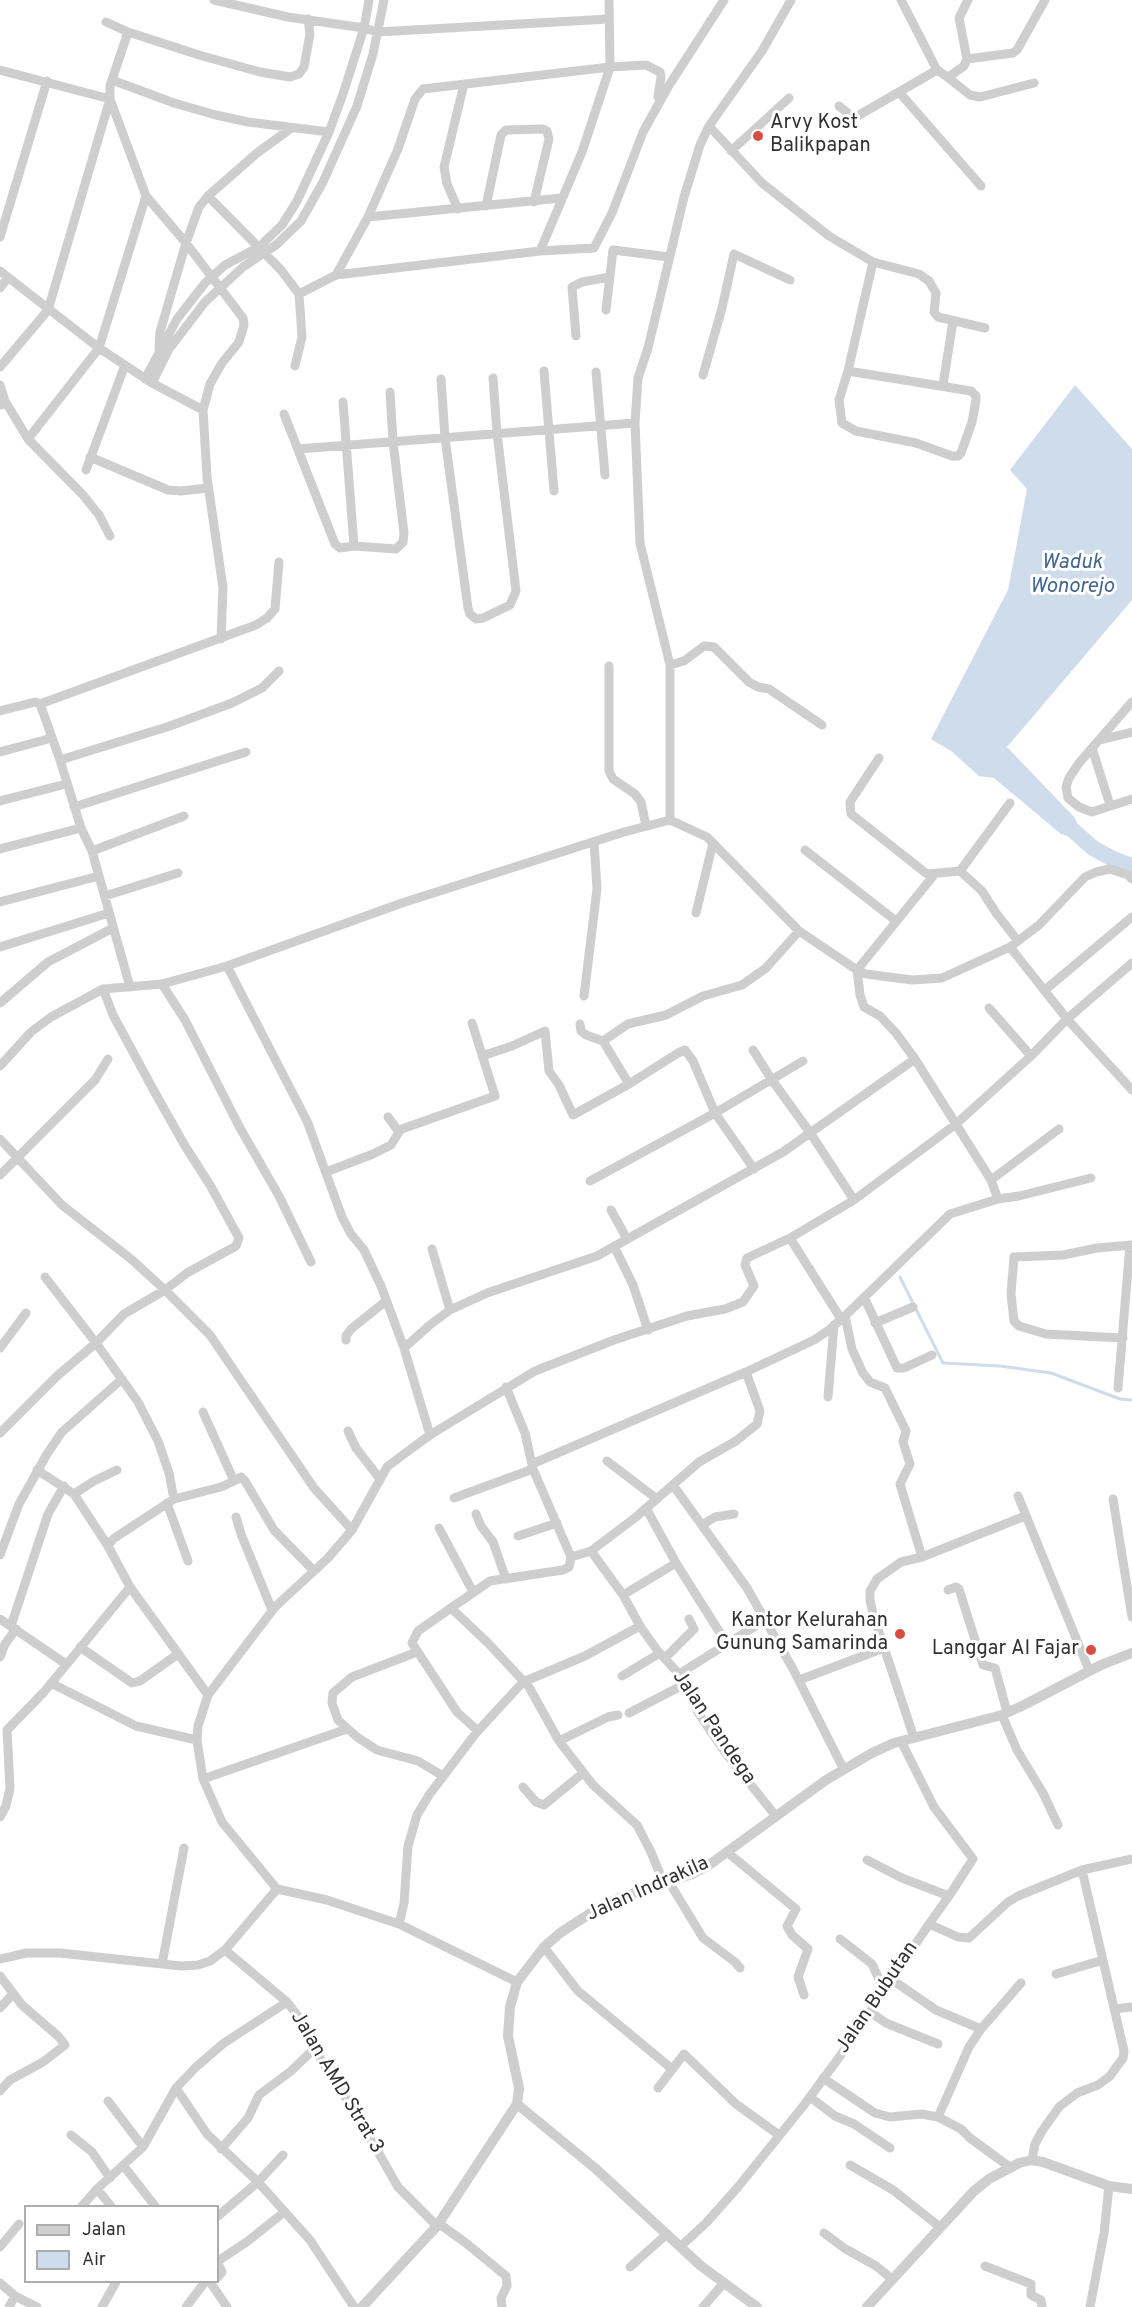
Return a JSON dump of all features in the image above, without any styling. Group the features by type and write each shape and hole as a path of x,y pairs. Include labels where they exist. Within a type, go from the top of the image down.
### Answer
{"street":[{"path":"214,0 279,15 377,32 609,19"},
{"path":"149,381 159,351 186,307 212,276 225,265 262,250 297,201 329,132 364,28 369,0"},
{"path":"149,381 181,332 205,302 262,250 301,221 323,182 357,106 369,72 384,0"},
{"path":"540,251 585,142 610,67 609,0"},
{"path":"299,294 336,275 540,251 594,248 612,213 636,147 655,108 724,0"},
{"path":"670,820 670,665 640,543 635,423 638,378 648,348 692,168 709,126 762,51 791,0"},
{"path":"901,0 937,70 970,95 980,97 1034,83"},
{"path":"946,76 954,74 964,66 967,59 959,18 968,0"},
{"path":"967,59 1013,53 1017,50 1045,0"},
{"path":"106,22 128,32 211,58 260,72 290,77 299,74 304,67 310,34 308,19"},
{"path":"0,367 48,310 110,99 112,80 128,32"},
{"path":"336,275 368,217 398,149 418,93 429,87 646,65 656,69 661,77 655,108"},
{"path":"0,70 110,99"},
{"path":"839,106 854,118 937,70"},
{"path":"112,80 205,112 290,129 329,132"},
{"path":"0,237 47,81"},
{"path":"459,209 447,184 444,167 464,84"},
{"path":"899,92 981,186"},
{"path":"731,151 789,98"},
{"path":"110,99 146,196 186,243 243,318 244,325 239,342 222,363 210,384 203,410 208,488 223,588 221,639"},
{"path":"709,126 762,183 829,236 873,262 923,276 935,289 936,315 985,328"},
{"path":"162,363 159,351 160,332 186,243 200,207 208,196 257,153 290,129"},
{"path":"486,206 501,135 506,130 543,129 547,131 549,139 534,202"},
{"path":"28,439 99,348 146,196"},
{"path":"208,196 281,270 299,294 302,337 295,366"},
{"path":"368,217 561,198"},
{"path":"606,310 614,250 669,257"},
{"path":"703,375 734,254 789,280"},
{"path":"848,371 971,391 976,396 972,422 958,456 950,456 916,443 856,431 844,424 841,419 838,400 848,371 873,262"},
{"path":"0,271 99,348 149,381 203,410"},
{"path":"576,336 572,287 582,282 610,277"},
{"path":"0,288 8,278"},
{"path":"943,385 953,321"},
{"path":"86,470 125,365"},
{"path":"544,371 554,491"},
{"path":"596,372 605,475"},
{"path":"441,379 445,438 468,608 473,617 483,618 510,605 516,591 497,434 494,378"},
{"path":"0,385 2,404 28,439 83,495 99,515 110,536"},
{"path":"284,414 335,544 340,548 354,546 396,549 404,542 404,533 393,441 390,392"},
{"path":"343,402 354,546"},
{"path":"298,449 635,423"},
{"path":"90,456 175,491 208,488"},
{"path":"0,711 35,702 40,704 256,625 275,609 279,562"},
{"path":"670,665 684,661 704,646 714,647 749,682 758,687 770,689 822,725"},
{"path":"609,666 609,771 613,779 635,794 641,802 646,826"},
{"path":"60,760 170,726 241,699 262,688 279,672"},
{"path":"1132,702 1092,748 1069,778 1066,787 1068,798 1079,807 1092,812 1132,799"},
{"path":"40,704 81,828 92,851 130,987"},
{"path":"1100,740 1132,732"},
{"path":"0,752 52,738"},
{"path":"1092,748 1110,805"},
{"path":"74,807 246,752"},
{"path":"879,758 850,802 851,814 924,873 934,875 960,871 1010,803"},
{"path":"0,801 66,784"},
{"path":"92,851 184,816"},
{"path":"0,1066 32,1032 51,1017 103,988 162,984 227,966 402,903 670,820 686,826 713,843 799,931 857,970 866,974 912,980 942,978 1014,944 1039,925 1085,877 1110,869 1128,875 1132,879"},
{"path":"0,849 81,828"},
{"path":"584,996 597,889 594,842"},
{"path":"696,913 713,843"},
{"path":"805,850 896,921"},
{"path":"960,871 982,891 1014,944 1067,1019 1130,1086"},
{"path":"105,896 178,873"},
{"path":"934,875 857,970 864,1006 880,1016 915,1059 991,1180 998,1199"},
{"path":"0,902 99,876"},
{"path":"0,948 109,913"},
{"path":"1045,990 1132,917"},
{"path":"0,1003 48,963 113,928"},
{"path":"603,1041 628,1024 666,1015 703,996 742,985 766,968 799,931"},
{"path":"517,1982 399,1924 327,1900 277,1889 222,1822 203,1779 197,1740 198,1726 208,1695 272,1610 314,1571 352,1530 387,1467 430,1435 535,1371 614,1340 743,1302 754,1286 745,1265 747,1258 790,1238 854,1200 956,1124 1031,1056 1067,1019 1132,963"},
{"path":"227,966 307,1121 342,1217 351,1234 364,1250 404,1348 430,1435"},
{"path":"162,984 185,1020 240,1128 279,1196 311,1262"},
{"path":"0,1433 124,1314 236,1246 239,1238 154,1091 113,1015 103,988"},
{"path":"989,1008 1031,1056"},
{"path":"399,1130 495,1096 472,1023"},
{"path":"580,1024 581,1031 586,1035 603,1041 629,1084"},
{"path":"482,1056 545,1031 549,1071 559,1085 573,1115 685,1050 693,1061 715,1113 754,1169"},
{"path":"753,1050 854,1200"},
{"path":"0,1175 94,1080 108,1059"},
{"path":"404,1348 450,1310 487,1293 597,1256 754,1169 811,1134 915,1059"},
{"path":"590,1181 715,1113 803,1061"},
{"path":"388,1117 399,1130"},
{"path":"991,1180 1059,1129"},
{"path":"326,1172 391,1145 397,1139 399,1130"},
{"path":"0,1139 62,1205 165,1290 210,1335 314,1488 352,1530"},
{"path":"454,1498 532,1466 814,1340 840,1320 950,1214 998,1199 1091,1178"},
{"path":"611,1210 627,1239"},
{"path":"790,1238 840,1320 863,1373 870,1382 885,1388 906,1431 903,1442 910,1464 900,1484 922,1557"},
{"path":"1118,1388 1123,1338 1130,1261 1131,1245 1096,1248 1063,1255 1014,1257 1011,1294 1014,1321 1018,1326 1046,1334 1123,1338"},
{"path":"614,1246 633,1285 648,1330"},
{"path":"432,1249 450,1310"},
{"path":"45,1277 138,1402 158,1441 169,1473 170,1501 188,1561"},
{"path":"864,1297 897,1368 904,1368 932,1355"},
{"path":"346,1340 351,1329 386,1301"},
{"path":"875,1323 913,1306"},
{"path":"0,1348 26,1313"},
{"path":"828,1397 840,1320"},
{"path":"572,1557 591,1551 657,1499 699,1462 736,1441 757,1424 760,1411 746,1372"},
{"path":"0,1555 19,1504 37,1470 63,1432 122,1379"},
{"path":"478,1731 457,1712 417,1652 412,1643 414,1636 490,1581 563,1570 569,1567 572,1557 532,1466 525,1433 507,1386"},
{"path":"203,1412 234,1481"},
{"path":"348,1431 356,1448 380,1479"},
{"path":"607,1461 657,1499"},
{"path":"37,1470 74,1494 108,1546 130,1587 208,1695"},
{"path":"74,1494 117,1470"},
{"path":"108,1546 113,1539 170,1501 222,1487 241,1477 274,1530 314,1571"},
{"path":"673,1485 747,1588 799,1680 843,1768"},
{"path":"0,1657 13,1627 48,1514 64,1486"},
{"path":"1018,1496 1089,1670"},
{"path":"1113,1499 1132,1617"},
{"path":"646,1508 676,1563 727,1644"},
{"path":"476,1514 481,1526 493,1542 506,1580"},
{"path":"702,1525 715,1517 734,1514"},
{"path":"914,1738 873,1614 870,1591 877,1579 901,1562 922,1557 1025,1516"},
{"path":"236,1517 272,1610"},
{"path":"518,1536 557,1523"},
{"path":"440,1528 473,1592"},
{"name":"Jalan Pandega","path":"591,1551 623,1595 640,1626 662,1656 679,1674 699,1714 727,1755 776,1815"},
{"path":"623,1595 676,1563"},
{"path":"0,1817 6,1806 10,1788 7,1730 51,1683 130,1587"},
{"path":"948,1590 956,1587 959,1589 983,1665 995,1668 1004,1714 1017,1750 1043,1793 1058,1825"},
{"path":"451,1608 488,1643 529,1688 559,1741 583,1773 637,1825 666,1883 703,1938 740,1968"},
{"path":"622,1676 662,1656 694,1629 689,1618"},
{"path":"0,1619 66,1664"},
{"path":"679,1674 765,1620"},
{"path":"399,1924 404,1903 411,1832 417,1815 443,1776 478,1731 523,1682 585,1656 640,1626"},
{"path":"80,1647 132,1683 140,1681 178,1654"},
{"path":"799,1680 884,1648"},
{"path":"417,1652 352,1677 333,1693 332,1703 338,1720 377,1750 418,1761 443,1776"},
{"name":"Jalan Indrakila","path":"518,2104 519,2088 510,2051 508,2020 517,1982 544,1947 560,1933 600,1907 619,1898 692,1874 728,1852 843,1768 872,1753 901,1741 1004,1714 1089,1670 1132,1653"},
{"path":"51,1683 136,1726 197,1740"},
{"path":"629,1713 685,1684"},
{"path":"559,1741 608,1717 618,1715"},
{"path":"203,1779 347,1729"},
{"path":"901,1741 934,1807 973,1859 929,1924"},
{"path":"523,1787 536,1802 544,1805 583,1773"},
{"path":"162,1964 184,1848"},
{"path":"728,1852 796,1910 787,1926 792,1935 808,1949 798,1977 804,1995"},
{"name":"Jalan Bubutan","path":"680,2247 706,2223 810,2097 929,1924 958,1937 969,1938 1008,1902 1082,1870 1132,1858"},
{"path":"867,1860 902,1878 949,1896"},
{"path":"1032,2160 1035,2144 1059,2107 1077,2093 1098,2085 1110,2076 1123,2058 1124,2051 1082,1870"},
{"path":"0,1959 26,1953 60,1953 162,1964 198,1965 210,1961 225,1950 277,1889"},
{"path":"840,1939 872,1965 884,1990"},
{"path":"544,1947 578,1991 672,2069"},
{"name":"Jalan AMD Strat 3","path":"225,1950 287,2002 357,2115 398,2187 438,2225 506,2276 506,2289 500,2302 502,2307"},
{"path":"1056,1974 1103,1960"},
{"path":"0,1976 12,1995 65,2045 43,2062 10,2080 0,2091"},
{"path":"891,1980 936,2010 981,2029"},
{"path":"938,2117 969,2047 981,2029 1021,1983"},
{"path":"0,2008 12,1995"},
{"path":"83,2205 143,2147 176,2088 224,2043 287,2002"},
{"path":"1114,2009 1132,2007"},
{"path":"870,2012 886,2023 938,2044"},
{"path":"221,2149 248,2118 260,2095 314,2049"},
{"path":"658,2088 684,2054 736,2104 779,2135"},
{"path":"823,2078 875,2113 890,2117 922,2115 938,2117 961,2128 970,2138 1011,2168"},
{"path":"176,2088 196,2121 221,2149 258,2182 283,2213 310,2240 354,2307"},
{"path":"810,2097 835,2116 854,2124 890,2148"},
{"path":"108,2100 143,2147"},
{"path":"362,2307 438,2225 518,2104 596,2169 723,2284 757,2307"},
{"path":"71,2135 92,2151 110,2178"},
{"path":"219,2216 258,2182 283,2155"},
{"path":"867,2307 974,2191 989,2179 1011,2168 1032,2160 1081,2174 1109,2186 1132,2189"},
{"path":"123,2165 154,2205"},
{"path":"850,2165 893,2190 940,2227"},
{"path":"1090,2307 1104,2233 1109,2186"},
{"path":"97,2189 110,2205"},
{"path":"219,2261 283,2213"},
{"path":"0,2247 20,2224"},
{"path":"824,2233 844,2248 876,2266 892,2279"},
{"path":"630,2267 667,2234"},
{"path":"985,2266 1031,2284 1031,2295 1041,2300 1042,2307"},
{"path":"0,2283 15,2296 37,2307"},
{"path":"102,2307 115,2283"},
{"path":"186,2307 209,2283"},
{"path":"212,2283 227,2307"},
{"path":"703,2307 723,2284"},
{"path":"9,2307 15,2296"}],"water":[{"name":"Waduk Wonorejo","path":"1075,385 1132,449 1132,600 1007,747 1075,818 1084,840 1061,834 994,778 979,776 951,751 931,739 1008,590 1027,489 1010,470"}],"waterway":[{"path":"1068,826 1093,848 1132,866"},
{"path":"900,1277 943,1363 1000,1366 1051,1373 1120,1399 1132,1400"}],"place":[{"name":"Arvy Kost Balikpapan","path":"758,136"},
{"name":"Kantor Kelurahan Gunung Samarinda","path":"900,1634"},
{"name":"Langgar Al Fajar","path":"1091,1650"}]}
